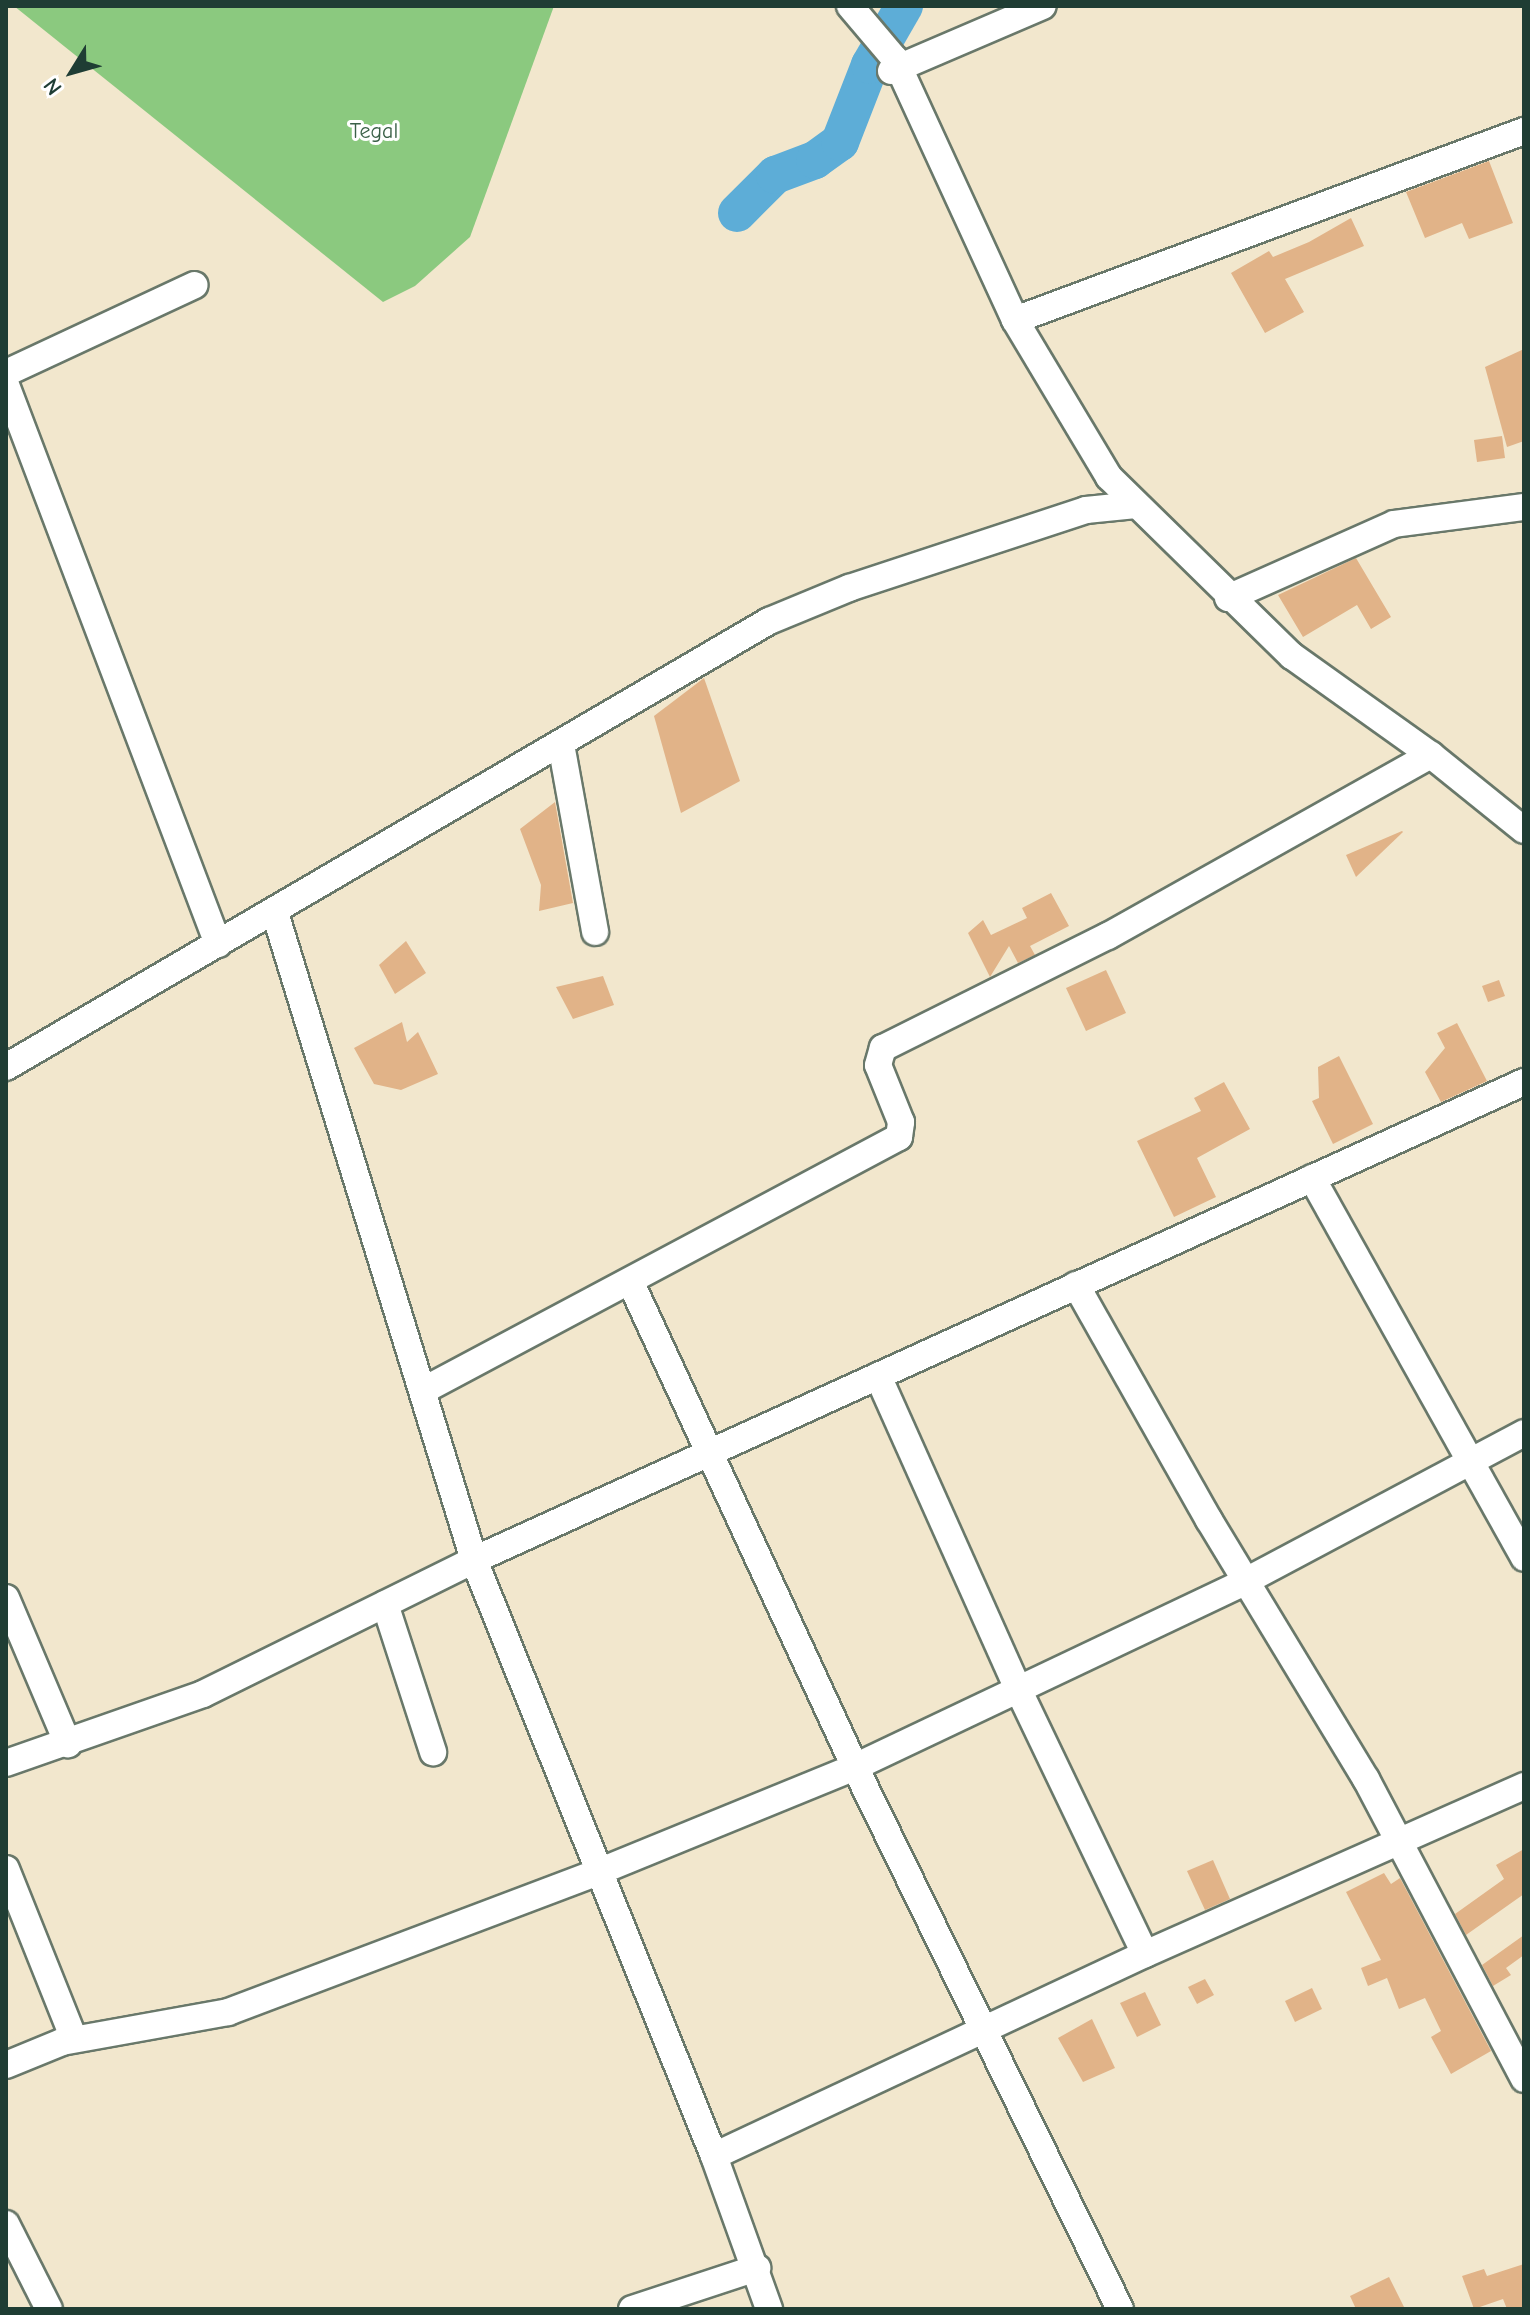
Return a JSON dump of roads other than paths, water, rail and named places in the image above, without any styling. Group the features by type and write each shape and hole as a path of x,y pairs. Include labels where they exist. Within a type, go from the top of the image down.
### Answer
{"street":[{"path":"850,6 895,69 1015,320 1091,450 1136,505 1228,598 1312,673 1431,755 1524,830"},
{"path":"895,69 1043,6"},
{"path":"1015,320 1524,131"},
{"path":"6,373 195,285"},
{"path":"6,385 218,944"},
{"path":"6,1067 275,913 769,621 849,588 1086,510 1136,505"},
{"path":"1228,598 1394,524 1524,507"},
{"path":"561,744 595,932"},
{"path":"426,1389 899,1137 901,1122 878,1065 883,1048 1108,936 1431,755"},
{"path":"275,913 426,1389 474,1560 714,2156 757,2268 769,2309"},
{"path":"6,1763 191,1699 474,1560 1524,1082"},
{"path":"1312,1178 1524,1558"},
{"path":"630,1281 712,1452 855,1767 1120,2309"},
{"path":"1076,1285 1400,1843 1524,2079"},
{"path":"878,1376 1020,1693 1145,1954"},
{"path":"6,2065 74,2039 228,2012 598,1872 855,1767 1020,1693 1246,1581 1524,1433"},
{"path":"6,1598 68,1744"},
{"path":"385,1604 433,1752"},
{"path":"714,2156 1145,1954 1524,1786"},
{"path":"6,1869 74,2039"},
{"path":"6,2224 49,2309"},
{"path":"632,2309 757,2268"}],"waterway":[{"path":"737,213 775,175 815,160 840,142 870,65 904,6"}],"park label":[{"name":"Tegal","path":"374,132"}]}
